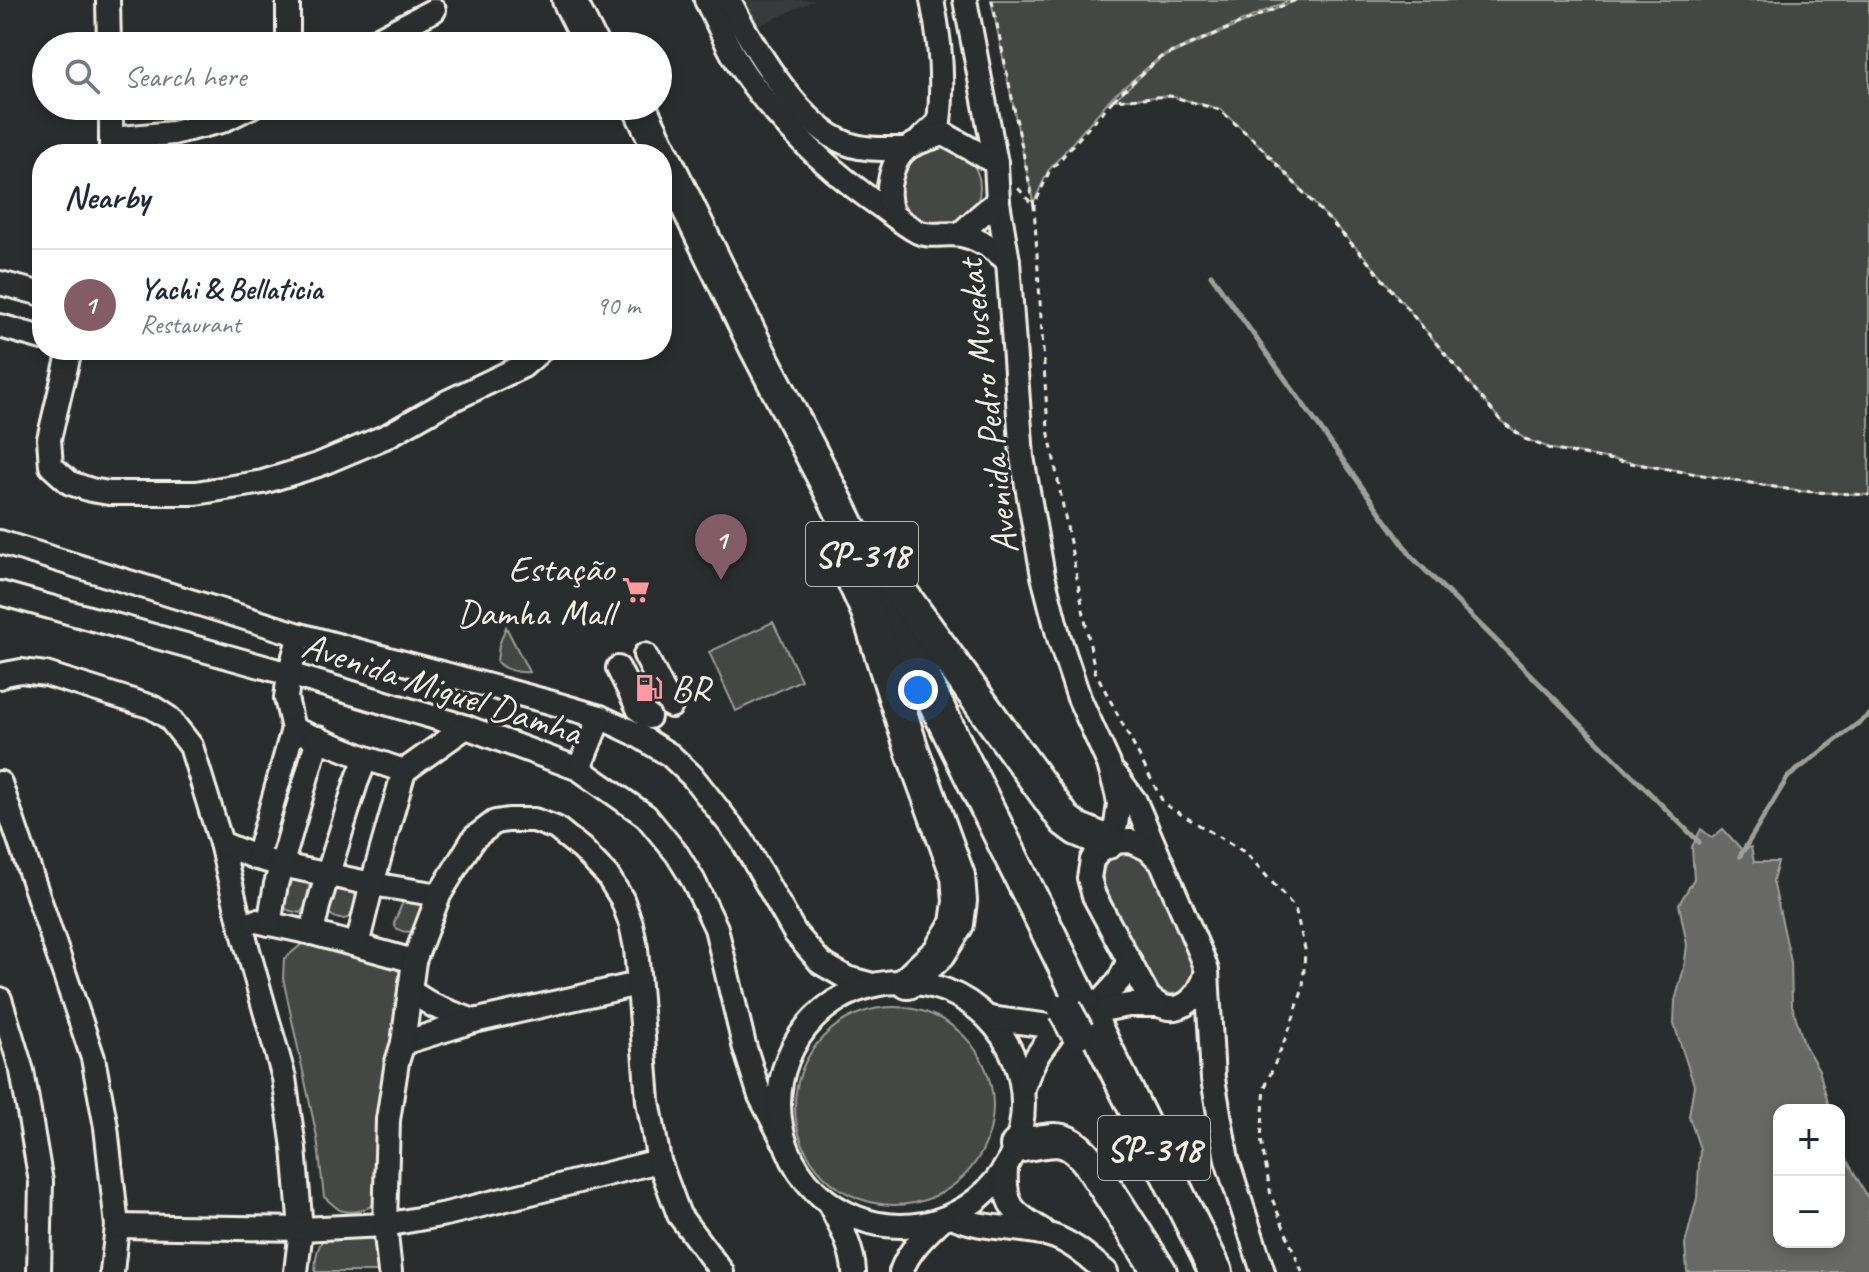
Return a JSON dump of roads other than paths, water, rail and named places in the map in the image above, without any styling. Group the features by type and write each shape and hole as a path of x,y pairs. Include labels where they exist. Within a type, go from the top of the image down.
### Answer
{"highway":[{"path":"569,0 585,32"},
{"path":"588,0 603,32"},
{"path":"629,120 641,144"},
{"name":"SP-318","path":"646,120 657,144"},
{"name":"SP-318","path":"672,174 1078,1018 1195,1272"},
{"name":"SP-318","path":"672,204 831,506"},
{"path":"831,506 1065,820 1077,829 1108,842"},
{"path":"831,506 912,750 958,876 960,901 957,924 939,953 908,982"},
{"name":"SP-318","path":"1078,1018 1216,1272"},
{"path":"1011,1157 1048,1140 1065,1141 1078,1148 1160,1272"}],"street":[{"path":"108,0 109,32"},
{"path":"288,0 288,32"},
{"path":"706,0 728,46 750,81 841,178 923,234 972,237 1008,261"},
{"path":"729,0 744,31 772,72 826,133 868,149 911,146 944,134 996,163"},
{"path":"892,214 888,202 889,184 898,157 939,122 941,81 932,0"},
{"name":"Avenida Pedro Musekat","path":"965,0 996,163 998,202 1008,261 1022,457 1043,576 1059,638 1079,698 1109,764 1119,804 1116,825 1108,842 1092,860 1089,878 1094,896 1129,960"},
{"path":"392,32 434,10"},
{"path":"111,120 111,144"},
{"path":"124,144 224,120"},
{"path":"960,234 984,210 998,202"},
{"path":"0,283 32,291"},
{"path":"0,326 32,335"},
{"path":"68,360 49,439 51,466 70,483 109,493 196,493 263,482 318,465 387,436 530,360"},
{"name":"Avenida Miguel Damha","path":"0,542 300,635 600,717 634,733 670,755 692,776 742,840 795,933 821,963 847,978 873,985"},
{"name":"Avenida Miguel Damha","path":"0,593 466,727 579,769 646,816 677,854 693,880 716,928 744,1045 760,1096 783,1140"},
{"path":"257,858 293,729 286,698 300,635"},
{"path":"638,658 664,709 639,710 638,658"},
{"path":"0,677 21,671 46,674 152,707 169,718 191,746 221,843 284,1078 301,1229 296,1272"},
{"path":"579,769 600,717"},
{"path":"357,945 404,771 466,727"},
{"path":"293,729 404,771"},
{"path":"269,924 276,884 318,738"},
{"path":"312,933 366,758"},
{"name":"Avenida Pedro Musekat","path":"1109,764 1135,801 1207,971 1213,1079 1227,1160 1263,1272"},
{"path":"0,783 93,1058 106,1127 117,1226 112,1272"},
{"path":"390,1272 385,1225 388,1120 414,961 439,895 474,838 495,822 534,820 556,828 582,849 607,875 622,899 636,948 648,1101 659,1161 679,1215 722,1272"},
{"path":"1108,842 1131,841 1148,849 1162,863"},
{"path":"221,843 282,865 439,895"},
{"path":"239,918 312,933 414,961"},
{"path":"1023,1088 1038,1055 1050,1040 1119,981 1129,960"},
{"path":"1129,960 1148,996 1157,1005"},
{"path":"989,1018 1078,1018 1129,1005 1178,1007 1199,994 1207,971"},
{"path":"1050,1235 1020,1216 1010,1203 1005,1189 1024,1108 1023,1088 1011,1049 989,1018 969,1002 940,988 908,982 873,985 844,996 819,1013 799,1037 785,1064 778,1095 779,1118 790,1157 808,1184 829,1203 861,1220 891,1226 923,1225 947,1218 1050,1235 1065,1241 1106,1272"},
{"path":"403,1043 474,1021 638,984"},
{"path":"410,991 434,1006 474,1021"},
{"path":"0,999 22,1071 41,1182 39,1272"},
{"path":"901,1272 926,1233 980,1198 1011,1157"},
{"path":"117,1226 301,1229 385,1225 446,1214 659,1161"},
{"path":"829,1203 842,1228 854,1272"}],"waterway":[{"path":"1211,275 1412,557 1699,842"},
{"path":"1740,856 1788,777 1869,715"}],"place":[{"name":"Yachi & Bellaticia","path":"721,580"},
{"name":"Estação Damha Mall","path":"636,590"},
{"name":"BR","path":"649,688"}]}
